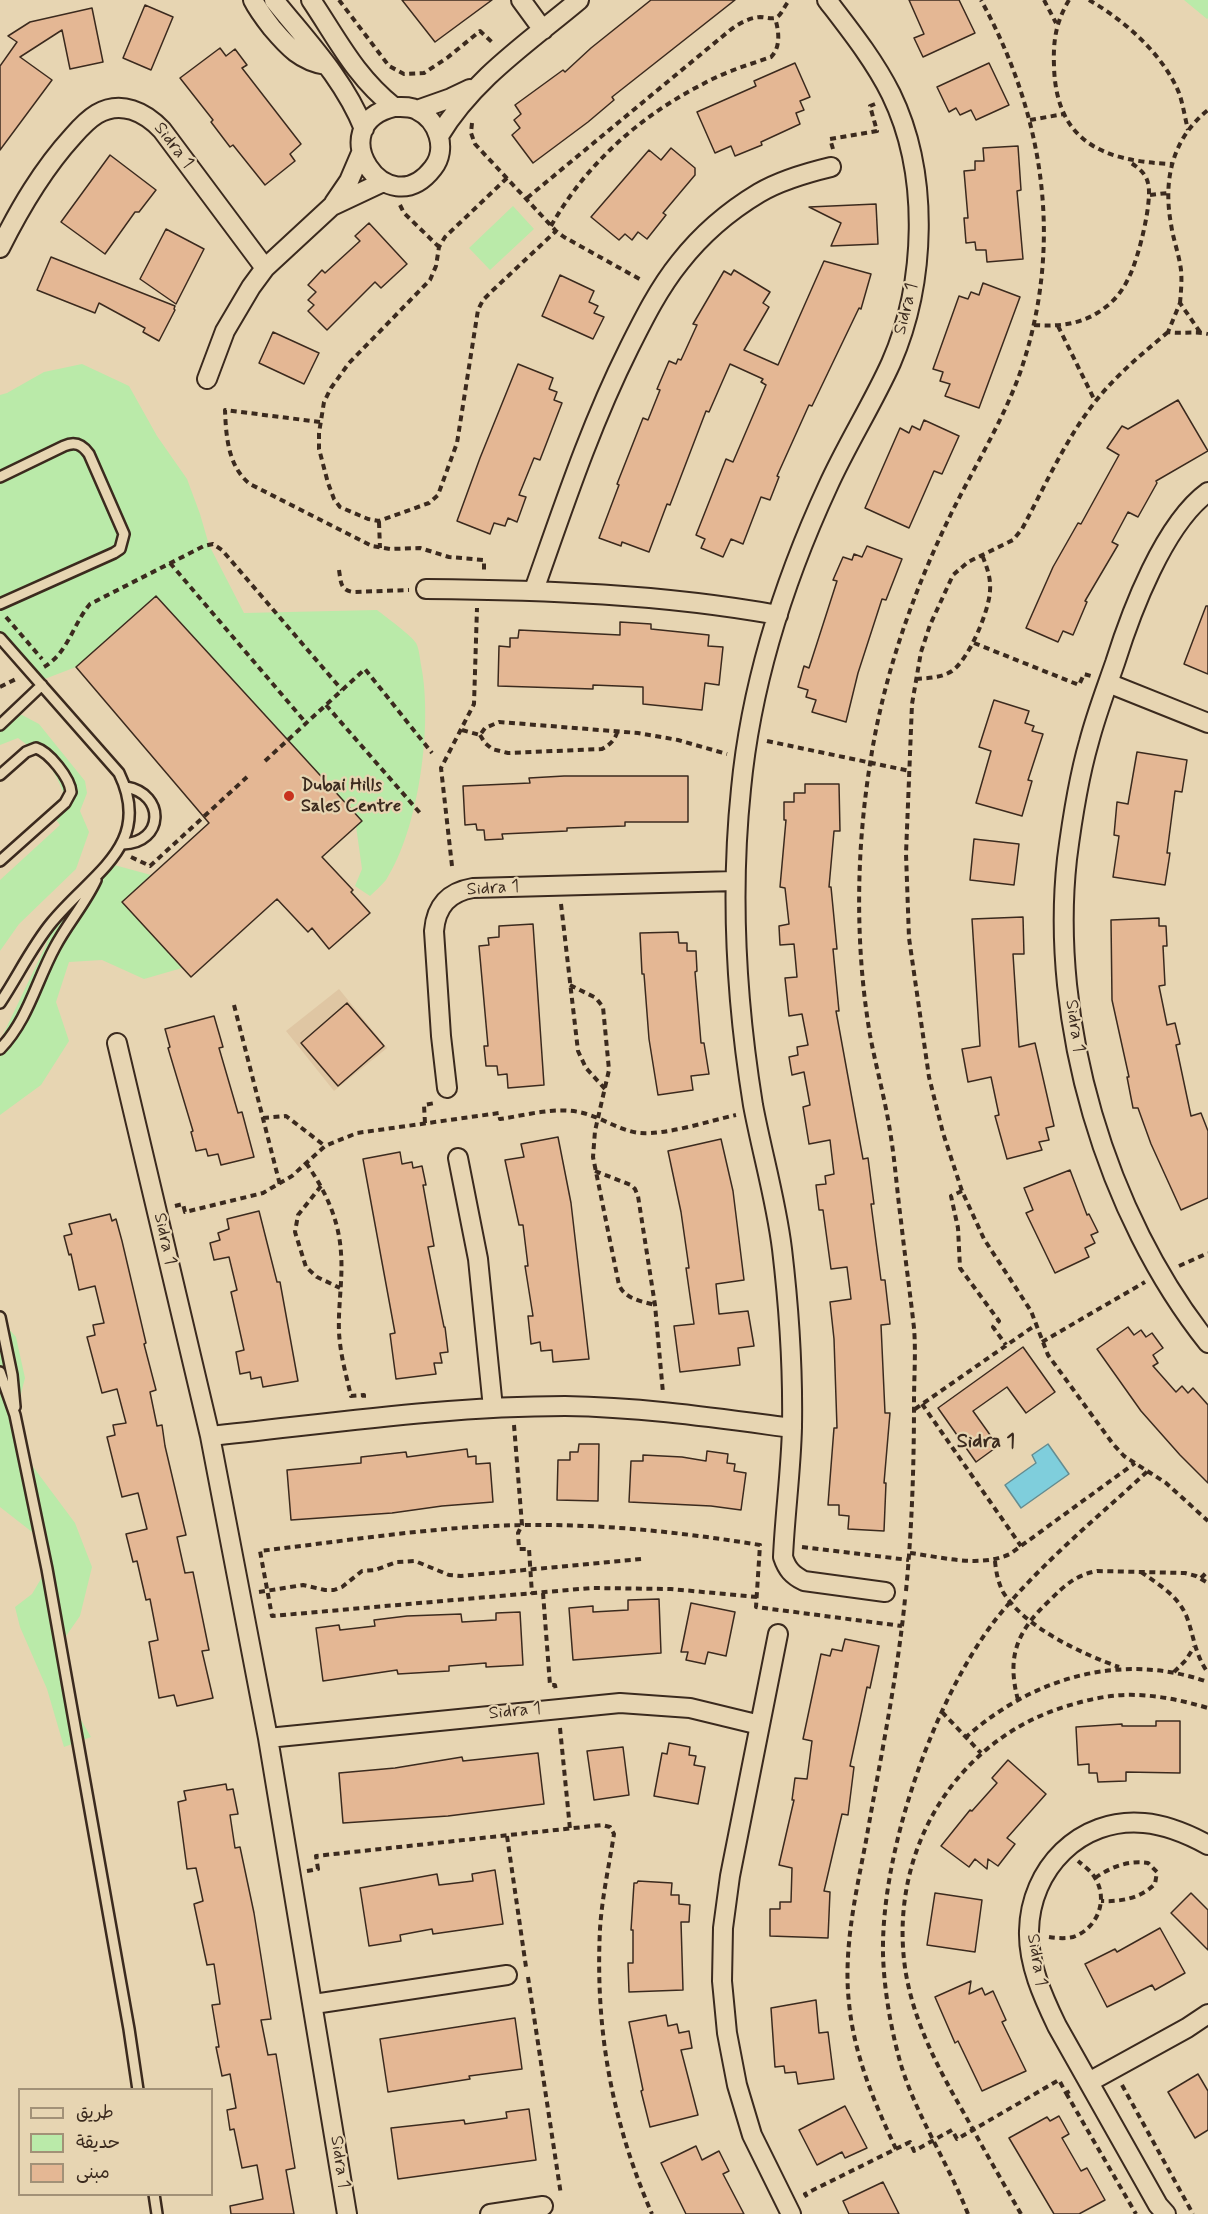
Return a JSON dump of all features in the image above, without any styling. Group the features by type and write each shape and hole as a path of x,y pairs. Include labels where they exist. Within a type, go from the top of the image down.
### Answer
{"street":[{"path":"253,0 295,54 326,65"},
{"path":"274,0 349,95 364,129"},
{"path":"311,0 355,69 366,83 394,107"},
{"path":"521,0 543,30"},
{"path":"439,136 458,107 482,81 579,0"},
{"name":"Sidra 1","path":"828,0 879,72 892,98 910,153 917,195 919,238 915,282 905,324 891,364 828,486 801,550 778,615 758,685 748,737 737,833 736,961 743,1041 754,1111 771,1181 788,1304 792,1428 783,1557 786,1567 794,1576 804,1581 885,1592"},
{"path":"417,110 451,98 482,81"},
{"path":"207,379 229,324 251,287 265,268 332,207 349,181 361,153 364,129 369,121 384,110 394,107 410,107 427,116 435,125 439,136 440,151 435,165 426,177 413,184 391,184 332,207"},
{"name":"Sidra 1","path":"0,248 37,181 86,121 112,108 126,108 140,112 157,125 265,268"},
{"path":"361,153 365,165 373,175 391,184"},
{"path":"534,590 602,405 639,327 680,261 730,212 760,192 791,177 831,166"},
{"name":"Sidra 1","path":"1208,492 1195,501 1180,520 1158,556 1121,644 1089,742 1076,801 1070,842 1064,923 1067,984 1075,1044 1091,1113 1115,1181 1132,1218 1161,1273 1208,1343"},
{"path":"426,589 534,590 689,601 778,615"},
{"path":"1108,683 1208,723"},
{"name":"Sidra 1","path":"447,1088 439,1015 434,931 435,918 449,897 460,890 735,881"},
{"name":"Sidra 1","path":"117,1043 210,1436 292,1874 347,2214"},
{"path":"458,1158 478,1259 493,1408"},
{"path":"210,1436 493,1408 564,1406 661,1411 792,1428"},
{"path":"778,1634 730,1876 723,1928 722,1981 727,2033 737,2085 752,2135 789,2211"},
{"name":"Sidra 1","path":"268,1738 620,1703 690,1708 760,1725"},
{"name":"Sidra 1","path":"1162,2211 1043,1998 1034,1969 1029,1933 1031,1907 1041,1878 1064,1848 1083,1834 1112,1825 1142,1823 1172,1828 1208,1845"},
{"path":"314,2004 507,1975"},
{"path":"1089,2082 1208,2014"},
{"path":"490,2214 543,2206"}],"lane":[{"path":"0,477 71,443 79,444 89,454 124,534 120,549 114,553 1,607"},
{"path":"0,638 119,772 126,787 130,810 130,822 121,848 51,923 0,1003"},
{"path":"0,725 42,685"},
{"path":"0,775 26,752 36,748 46,753 68,779 71,792 65,803 0,861"},
{"path":"121,848 143,840 150,832 155,812 152,802 145,794 126,787"},
{"path":"0,1049 18,1027 53,950 92,890 98,875"},
{"path":"0,1317 12,1375 15,1415 47,1569 138,2088"},
{"path":"0,1372 15,1415"},
{"path":"154,2196 157,2214"}],"path":[{"path":"339,0 389,66 404,74 424,73 480,31 509,59"},
{"path":"527,198 729,31 748,20 780,16 786,3 790,0"},
{"path":"896,2149 869,2090 859,2056 849,2001 853,1913 902,1626 910,1553 914,1409 914,1332 890,1131 870,1031 860,937 860,867 870,764 887,685 914,601 951,513 999,423 1020,374 1034,325 1043,268 1045,235 1040,167 1030,120 1007,55 981,0"},
{"path":"1044,0 1057,23"},
{"path":"1069,0 1057,23 1053,55 1059,103 1069,125 1091,144 1108,153 1128,160 1171,164"},
{"path":"1089,0 1131,28 1148,46 1179,93 1188,130"},
{"path":"551,226 577,185 599,161 648,117 704,83 771,57 775,53 778,41 775,18"},
{"path":"831,166 838,165 830,139 877,131 870,106 892,98"},
{"path":"1208,110 1188,130 1171,164 1167,193 1181,271 1180,303 1168,332 1126,369 1095,401 1077,426 1017,534 1007,544 968,562 953,575 930,625 915,679 912,704 906,854 911,950 929,1077 943,1133 962,1191 984,1239 1037,1324 1048,1355 1113,1444 1124,1456 1166,1483 1208,1521"},
{"path":"1030,120 1064,114"},
{"path":"474,119 471,133 475,144 556,231 660,290"},
{"path":"1034,325 1058,326 1077,323 1094,316 1122,291 1131,274 1150,195 1148,180 1140,168 1128,160"},
{"path":"507,178 445,237 439,247 436,266 430,280 373,336 339,375 324,402 320,422 319,449 334,499 340,507 368,519 379,521 429,503 438,495 460,432 478,310 490,292 556,231"},
{"path":"391,184 404,213 439,247"},
{"path":"1150,195 1167,193"},
{"path":"1180,303 1200,332"},
{"path":"1058,326 1095,401"},
{"path":"1168,332 1208,334"},
{"path":"320,422 225,410 226,436 234,464 245,480 365,543 380,548 420,548 449,557 484,560 480,590 474,704 441,768 452,866"},
{"path":"379,521 380,548"},
{"path":"0,687 47,665 61,652 82,613 90,604 204,546 213,544 222,550 342,690"},
{"path":"915,679 942,676 953,670 974,643 990,593 990,578 982,555"},
{"path":"170,563 306,723"},
{"path":"339,570 341,586 346,591 426,589"},
{"path":"1,607 47,665"},
{"path":"974,643 1078,685 1084,674 1108,683"},
{"path":"265,760 365,669 432,753"},
{"path":"326,705 420,813"},
{"path":"480,735 491,724 499,722 618,730 678,740 745,759"},
{"path":"462,730 480,735 485,743 501,753 602,749 616,738 618,730"},
{"path":"748,737 910,771"},
{"path":"121,848 150,866 247,777"},
{"path":"558,886 578,1051 586,1068 605,1089"},
{"path":"570,985 596,998 603,1007 609,1070 593,1144 595,1171 621,1292 628,1297 655,1305"},
{"path":"234,1005 280,1185"},
{"path":"263,1118 285,1116 325,1146"},
{"path":"306,1163 321,1186 334,1215 341,1253 339,1334 351,1396 364,1395 367,1420"},
{"path":"595,1171 631,1185 635,1189 655,1305 664,1397 661,1411"},
{"path":"321,1186 298,1215 295,1232 306,1268 340,1288"},
{"path":"962,1191 951,1196 958,1228 960,1268 999,1321 993,1327 1006,1345"},
{"path":"1042,1342 1161,1273 1208,1253"},
{"path":"914,1409 1037,1324"},
{"path":"922,1404 1021,1546"},
{"path":"513,1408 522,1525 518,1533 519,1549 529,1550 532,1594"},
{"path":"910,1553 983,1562 995,1561 1010,1554 1135,1463"},
{"path":"968,2214 914,2101 902,2065 890,2015 883,1953 888,1887 903,1818 926,1750 942,1712 970,1659 995,1621 1026,1584 1149,1470"},
{"path":"756,1597 627,1587 272,1616 260,1551 438,1531 522,1525 641,1529 760,1545 756,1608 902,1626"},
{"path":"783,1545 909,1560"},
{"path":"241,1595 303,1585 334,1590 342,1587 362,1571 375,1570 397,1562 415,1561 438,1571 455,1575 641,1559"},
{"path":"995,1561 1002,1590 1010,1602 1031,1620 1073,1648 1121,1668"},
{"path":"1018,1700 1012,1671 1017,1642 1031,1620 1072,1580 1097,1571 1185,1573 1208,1583"},
{"path":"1201,1578 1208,1571"},
{"path":"1141,1572 1162,1587 1181,1606 1194,1647 1208,1672"},
{"path":"1173,1672 1186,1660 1194,1647"},
{"path":"965,1738 984,1721 1018,1700 1057,1683 1089,1673 1121,1668 1173,1672 1208,1682"},
{"path":"1021,2214 932,2056 917,2016 906,1974 901,1932 905,1891 915,1851 932,1814 950,1788 981,1753 1027,1722 1055,1709 1094,1698 1135,1695 1175,1699 1208,1708"},
{"path":"942,1712 981,1753"},
{"path":"292,1874 318,1869 316,1856 602,1825 610,1827 614,1834 600,1927 600,2013 605,2056 624,2141 652,2214"},
{"path":"507,1836 562,2203"},
{"path":"1029,1933 1070,1938 1080,1934 1095,1921 1101,1901 1099,1885 1095,1878 1064,1848"},
{"path":"1095,1878 1116,1866 1128,1863 1148,1863 1157,1872 1155,1884 1139,1895 1127,1899 1101,1901"},
{"path":"1113,2069 1194,2214"},
{"path":"789,2211 807,2198 805,2194 910,2142 914,2151 952,2130 957,2139 1059,2080 1136,2214"},
{"path":"1066,2093 1089,2082"}],"shaded area":[{"path":"339,989 387,1048 334,1091 286,1031"}],"green space":[{"path":"1184,0 1208,0 1208,18 1207,19"},
{"path":"513,206 534,229 490,270 469,248"},
{"path":"82,364 129,386 157,436 187,479 209,545 244,613 377,610 416,643 424,689 425,716 424,746 415,805 397,859 386,880 370,896 355,886 362,869 356,826 362,821 156,596 76,667 42,680 0,637 0,395 44,372"},
{"path":"22,715 39,724 85,781 87,793 80,811 89,832 76,869 19,924 0,951 0,880 60,825 49,810 64,794 51,768 41,756 18,738 0,745 0,722 4,718"},
{"path":"107,863 151,875 122,902 182,968 144,979 102,960 69,962 56,1002 69,1041 41,1085 0,1115 0,1041 45,947 56,918"},
{"path":"0,1319 16,1337 25,1378 14,1421 31,1464 75,1523 92,1567 80,1616 57,1649 67,1696 91,1737 64,1747 47,1689 20,1627 15,1607 32,1594 48,1567 41,1539 0,1507"}],"water":[{"path":"1048,1444 1069,1474 1021,1508 1005,1485 1036,1463 1032,1455"}],"building":[{"path":"402,0 492,0 435,42"},
{"path":"651,0 735,0 612,97 614,100 588,122 533,163 512,135 520,128 514,120 521,114 515,105 563,70 565,72"},
{"path":"909,0 959,0 975,33 923,57 914,38 924,34"},
{"path":"145,5 173,17 151,70 123,58"},
{"path":"92,8 103,62 70,69 62,30 20,57 52,80 0,150 0,66 17,42 8,36 30,22"},
{"path":"220,48 226,56 235,49 247,65 242,68 301,144 290,154 295,161 265,185 233,145 230,147 211,122 213,120 180,78"},
{"path":"795,63 810,97 800,101 804,110 796,113 800,124 761,142 762,145 735,156 731,146 715,153 697,112 756,86 754,81"},
{"path":"989,63 1009,105 976,120 971,110 960,115 956,108 949,112 937,87"},
{"path":"1018,146 1021,190 1017,191 1023,259 987,262 986,250 976,250 975,242 966,243 964,218 968,218 964,171 975,170 975,161 984,161 983,148"},
{"path":"671,148 695,168 695,175 663,213 666,215 647,239 638,232 632,240 625,234 619,240 591,217 649,150 661,160"},
{"path":"110,155 156,190 139,212 135,212 105,254 61,222"},
{"path":"876,204 878,244 831,246 841,223 809,207"},
{"path":"369,223 407,264 381,288 375,282 327,330 308,311 314,305 308,300 316,292 308,285 322,270 325,273 360,241 355,236"},
{"path":"166,229 204,249 176,304 140,279"},
{"path":"51,257 175,306 159,341 143,332 145,328 99,303 95,313 37,290"},
{"path":"824,261 871,274 861,309 859,308 812,406 809,405 777,476 779,477 770,500 761,497 743,544 731,539 723,557 701,548 705,539 696,535 726,459 733,462 766,385 761,382 763,379 730,364 709,412 706,411 670,505 667,504 649,552 622,542 621,546 599,538 643,418 648,420 660,390 657,389 669,361 676,364 678,359 681,360 697,325 693,324 724,271 731,275 734,270 770,292 763,303 769,307 744,350 778,365"},
{"path":"560,275 594,291 589,302 598,306 594,313 604,317 593,339 542,316"},
{"path":"983,283 1020,297 979,408 945,396 950,384 940,381 943,372 933,369 959,296 968,299 971,292 979,295"},
{"path":"273,332 319,353 304,384 259,363"},
{"path":"518,364 553,378 549,389 557,392 554,400 562,403 540,460 534,458 519,495 526,497 517,522 508,518 505,526 494,523 490,534 457,521"},
{"path":"1178,400 1208,451 1156,481 1138,517 1128,512 1112,542 1118,545 1085,601 1087,602 1073,635 1063,631 1058,642 1026,628 1053,567 1078,523 1081,524 1119,455 1107,448 1122,426 1128,429"},
{"path":"924,420 959,436 942,474 934,471 909,528 865,508 900,428 909,433 912,426 920,430"},
{"path":"867,546 902,559 886,600 882,599 858,673 846,722 812,712 816,700 806,697 808,690 798,687 804,666 809,668 837,581 833,580 843,557 852,560 854,554 862,557"},
{"name":"Dubai Hills Sales Centre","path":"156,596 362,821 322,857 353,890 351,892 370,913 329,949 312,928 308,932 277,899 191,977 122,902 209,823 76,667"},
{"path":"1206,606 1208,606 1208,674 1184,664"},
{"path":"620,622 651,624 651,629 709,635 708,646 723,647 719,685 705,683 702,710 643,704 643,687 593,685 593,689 498,686 499,646 510,647 510,638 518,638 519,630 620,635"},
{"path":"994,700 1029,711 1025,723 1034,726 1032,731 1043,734 1028,780 1032,781 1022,816 976,803 991,751 979,747"},
{"path":"1137,752 1187,760 1182,792 1175,791 1165,885 1113,877 1119,836 1114,835 1117,802 1128,804"},
{"path":"688,776 688,822 625,822 625,826 502,834 503,839 485,840 484,830 477,830 476,824 465,825 463,786 530,783 529,778"},
{"path":"805,784 839,784 840,831 834,831 829,887 831,887 837,949 833,949 839,1011 836,1011 863,1159 868,1158 874,1204 871,1204 881,1280 885,1280 890,1324 881,1325 885,1413 890,1413 884,1483 886,1483 884,1531 848,1529 849,1516 839,1515 839,1505 828,1505 834,1428 837,1428 834,1339 830,1302 851,1299 847,1267 831,1269 823,1210 819,1210 816,1185 826,1184 825,1176 834,1174 830,1140 809,1144 803,1107 810,1105 804,1072 792,1075 789,1057 798,1055 797,1047 808,1045 802,1014 789,1016 785,978 797,977 794,944 780,945 779,926 789,924 785,888 780,887 786,820 784,820 784,802 794,802 794,793 805,793"},
{"path":"974,839 1019,844 1014,885 970,880"},
{"path":"1023,917 1024,954 1013,954 1019,1047 1035,1043 1054,1126 1046,1128 1049,1140 1039,1142 1042,1150 1007,1159 995,1116 999,1115 991,1077 968,1082 962,1049 980,1046 972,919"},
{"path":"1159,918 1159,926 1166,926 1167,946 1163,946 1165,985 1159,986 1167,1025 1175,1023 1180,1044 1176,1045 1191,1116 1201,1113 1208,1131 1208,1198 1181,1210 1151,1144 1138,1108 1133,1108 1127,1077 1129,1077 1112,1000 1111,920"},
{"path":"533,924 544,1085 508,1088 507,1074 498,1075 497,1066 486,1066 484,1046 488,1046 479,946 489,945 488,938 499,937 499,926"},
{"path":"678,932 679,943 687,943 687,951 696,951 697,971 695,972 701,1043 704,1043 709,1074 691,1076 693,1090 658,1095 649,1039 640,933"},
{"path":"347,1003 384,1046 338,1086 301,1043"},
{"path":"214,1016 223,1047 219,1048 238,1113 242,1112 254,1157 221,1165 218,1154 208,1156 206,1149 196,1151 191,1132 193,1131 168,1048 170,1047 165,1029"},
{"path":"558,1137 571,1203 589,1359 553,1362 552,1350 541,1351 540,1342 531,1344 528,1316 533,1316 525,1266 528,1266 523,1225 519,1225 505,1160 524,1157 521,1144"},
{"path":"721,1139 733,1191 744,1280 716,1284 719,1314 748,1311 754,1346 738,1348 740,1365 680,1372 674,1326 694,1324 681,1212 668,1151"},
{"path":"400,1152 402,1164 412,1162 413,1168 422,1166 426,1185 423,1185 434,1246 428,1247 448,1352 440,1353 442,1363 434,1363 436,1374 396,1379 390,1334 395,1333 363,1159"},
{"path":"1070,1170 1087,1215 1089,1214 1098,1232 1091,1235 1095,1243 1085,1248 1089,1257 1055,1273 1026,1213 1033,1210 1024,1188"},
{"path":"259,1211 277,1282 280,1282 298,1381 263,1387 261,1377 251,1379 250,1372 240,1374 236,1352 244,1350 231,1292 237,1290 229,1257 214,1260 210,1243 220,1240 218,1233 229,1229 227,1219"},
{"path":"110,1214 112,1221 116,1219 146,1343 144,1344 156,1390 150,1392 157,1426 162,1425 186,1535 177,1537 185,1573 193,1572 209,1650 202,1651 213,1698 177,1706 174,1695 159,1698 149,1642 158,1640 150,1599 146,1600 137,1561 133,1562 126,1534 147,1529 138,1493 122,1497 107,1437 115,1435 113,1425 126,1423 117,1389 102,1393 87,1337 95,1335 93,1325 104,1323 95,1286 79,1290 71,1254 69,1255 64,1236 72,1234 69,1224"},
{"path":"1128,1327 1134,1335 1141,1330 1146,1337 1152,1333 1163,1348 1153,1355 1158,1363 1153,1366 1176,1392 1182,1386 1188,1393 1193,1388 1208,1405 1208,1483 1141,1411 1097,1349"},
{"path":"1023,1347 1055,1392 1026,1413 1007,1387 973,1411 998,1446 976,1462 938,1408"},
{"path":"579,1444 599,1444 598,1501 557,1500 558,1460 570,1460 570,1452 578,1452"},
{"path":"467,1449 468,1457 476,1456 476,1464 490,1463 493,1502 392,1513 291,1520 287,1470 361,1463 361,1457 406,1452 407,1457"},
{"path":"707,1451 728,1454 727,1463 735,1464 734,1471 746,1473 741,1510 711,1506 629,1502 631,1461 643,1461 643,1455 706,1461"},
{"path":"659,1599 661,1653 573,1660 569,1608 593,1606 593,1612 628,1610 628,1600"},
{"path":"691,1603 735,1612 726,1656 708,1652 705,1664 686,1660 688,1652 681,1652"},
{"path":"520,1612 523,1665 486,1667 486,1663 449,1666 449,1671 398,1674 397,1670 323,1681 316,1628 339,1625 340,1630 375,1626 374,1620 407,1616 461,1614 462,1622 496,1620 496,1613"},
{"path":"845,1639 879,1646 870,1688 867,1687 850,1766 854,1767 848,1815 842,1814 824,1891 830,1892 828,1938 770,1936 770,1909 780,1909 780,1902 791,1902 792,1868 779,1865 794,1800 792,1800 795,1778 807,1779 812,1741 803,1739 821,1654 830,1656 832,1649 842,1651"},
{"path":"1156,1721 1180,1721 1180,1773 1126,1772 1126,1781 1098,1782 1097,1773 1089,1773 1089,1764 1078,1765 1076,1727 1122,1724 1122,1726 1156,1726"},
{"path":"669,1743 690,1747 689,1755 696,1756 694,1765 705,1767 698,1804 654,1796 662,1753 667,1754"},
{"path":"623,1747 629,1795 594,1800 587,1751"},
{"path":"538,1753 544,1804 448,1816 343,1823 339,1773 395,1768 462,1757 463,1761"},
{"path":"1008,1760 1046,1794 1007,1838 1015,1844 998,1866 988,1859 987,1869 975,1859 969,1867 941,1846 970,1810 972,1811 997,1783 992,1778"},
{"path":"226,1784 227,1790 233,1789 238,1814 230,1815 235,1848 240,1847 254,1913 271,2019 261,2020 268,2055 276,2054 295,2168 286,2170 294,2214 231,2214 230,2206 263,2199 257,2165 242,2168 234,2129 230,2130 227,2110 236,2108 230,2074 222,2076 216,2047 219,2047 212,2005 220,2004 214,1964 207,1965 194,1904 203,1901 196,1868 187,1869 178,1802 186,1800 184,1791"},
{"path":"495,1870 503,1924 433,1934 432,1929 400,1935 401,1941 369,1946 360,1888 437,1874 439,1885 473,1881 472,1874"},
{"path":"638,1881 672,1883 671,1895 679,1895 679,1904 690,1905 689,1922 681,1922 683,1990 629,1992 628,1963 633,1963 633,1930 631,1930 634,1883"},
{"path":"935,1893 982,1900 975,1952 927,1945"},
{"path":"1191,1893 1208,1910 1208,1950 1171,1913"},
{"path":"1160,1928 1185,1973 1155,1990 1152,1985 1107,2007 1085,1964 1115,1949 1117,1952"},
{"path":"971,1981 969,1994 982,1988 985,1995 993,1991 1006,2020 1002,2022 1026,2071 982,2091 958,2041 955,2043 935,1997"},
{"path":"816,2000 819,2033 828,2032 834,2079 798,2084 796,2072 785,2073 784,2066 775,2067 771,2008"},
{"path":"666,2015 668,2026 677,2024 679,2033 689,2031 692,2048 681,2050 698,2115 650,2127 629,2022"},
{"path":"515,2018 522,2069 469,2076 470,2079 388,2092 380,2039"},
{"path":"1198,2074 1208,2091 1208,2130 1195,2138 1168,2092"},
{"path":"845,2106 867,2148 845,2158 842,2152 817,2165 799,2130"},
{"path":"529,2109 536,2160 398,2179 391,2128 464,2120 465,2124 507,2118 506,2112"},
{"path":"1059,2116 1069,2134 1062,2138 1081,2171 1087,2168 1105,2200 1079,2214 1054,2214 1009,2138 1047,2117 1050,2121"},
{"path":"696,2146 702,2160 719,2151 729,2171 723,2174 744,2214 686,2214 661,2163"},
{"path":"883,2182 899,2214 849,2214 843,2201"}],"place":[{"name":"Dubai Hills Sales Centre","path":"289,796"}],"district":[{"name":"Sidra 1","path":"986,1443"}]}
